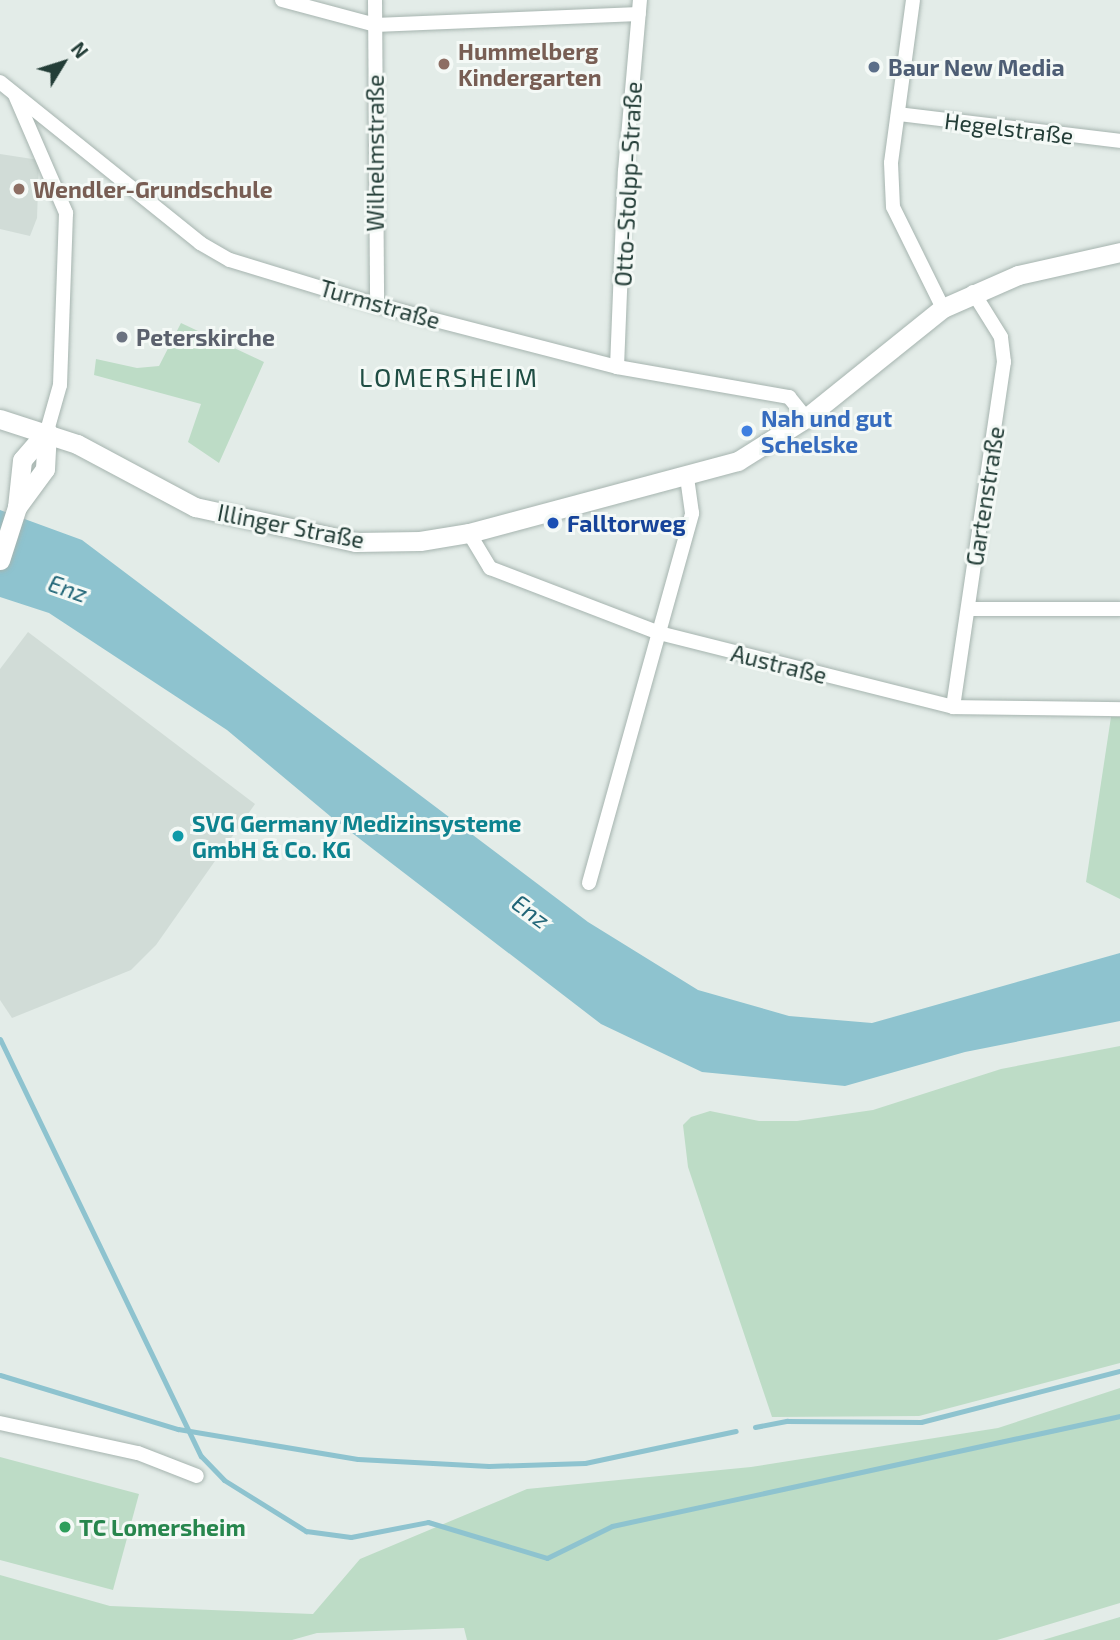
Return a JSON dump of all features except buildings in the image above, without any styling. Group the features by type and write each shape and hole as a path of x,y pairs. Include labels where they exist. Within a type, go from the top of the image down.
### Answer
{"street":[{"path":"282,0 374,25 639,7"},
{"name":"Wilhelmstraße","path":"375,0 377,305"},
{"path":"913,0 891,163 893,207 943,308"},
{"name":"Otto-Stolpp-Straße","path":"617,367 625,171 639,7"},
{"name":"Turmstraße","path":"0,82 200,243 230,260 377,305 617,367 789,397 806,418"},
{"path":"0,560 26,482 22,460 47,431 56,408 60,373 66,213 15,93"},
{"name":"Hegelstraße","path":"898,114 1120,141"},
{"name":"Illinger Straße","path":"0,419 47,431 195,508 355,542 420,541 469,533 738,461 806,418 943,308 973,292 1018,275 1120,252"},
{"name":"Gartenstraße","path":"953,707 1004,362 1000,337 973,292"},
{"path":"589,883 692,513 687,476"},
{"name":"Austraße","path":"469,533 490,568 659,633 953,707 1120,709"},
{"path":"968,609 1120,609"},
{"path":"0,1423 138,1453 197,1476"}],"shaded area":[{"name":"Wendler-Grundschule","path":"0,154 39,160 37,218 30,236 0,229"},
{"path":"28,632 255,804 156,945 131,970 12,1018 0,1000 0,669"}],"green space":[{"path":"181,323 264,362 219,463 188,442 201,404 94,375 96,359 137,368 159,366"},
{"path":"1111,717 1120,717 1120,899 1086,882"},
{"path":"1120,1046 1120,1363 919,1416 772,1417 688,1167 683,1125 691,1117 710,1111 759,1121 797,1121 873,1110 1001,1069"},
{"path":"1120,1388 1120,1603 997,1640 467,1640 464,1628 317,1633 292,1640 0,1640 0,1575 110,1606 313,1614 360,1559 527,1489 751,1467 998,1428"},
{"name":"TC Lomersheim","path":"0,1457 139,1494 113,1590 0,1560"},
{"path":"1120,1617 1120,1640 1043,1640"}],"water":[{"name":"Enz","path":"0,510 82,540 588,922 698,990 789,1016 872,1023 1120,953 1120,1021 965,1052 845,1086 702,1072 601,1024 330,816 227,730 49,613 0,597"}],"waterway":[{"path":"0,1039 201,1456 224,1480 306,1531 351,1537 428,1522 547,1558 612,1526 1120,1416"},
{"path":"755,1427 787,1421 921,1422 1120,1371"},
{"path":"0,1375 178,1429 358,1459 489,1466 585,1463 736,1431"}],"place":[{"name":"Hummelberg Kindergarten","path":"444,64"},
{"name":"Baur New Media","path":"874,67"},
{"name":"Wendler-Grundschule","path":"19,189"},
{"name":"Peterskirche","path":"122,337"},
{"name":"Nah und gut Schelske","path":"747,431"},
{"name":"Falltorweg","path":"553,523"},
{"name":"SVG Germany Medizinsysteme GmbH & Co. KG","path":"178,836"},
{"name":"TC Lomersheim","path":"65,1527"}],"district":[{"name":"LOMERSHEIM","path":"449,377"}]}
